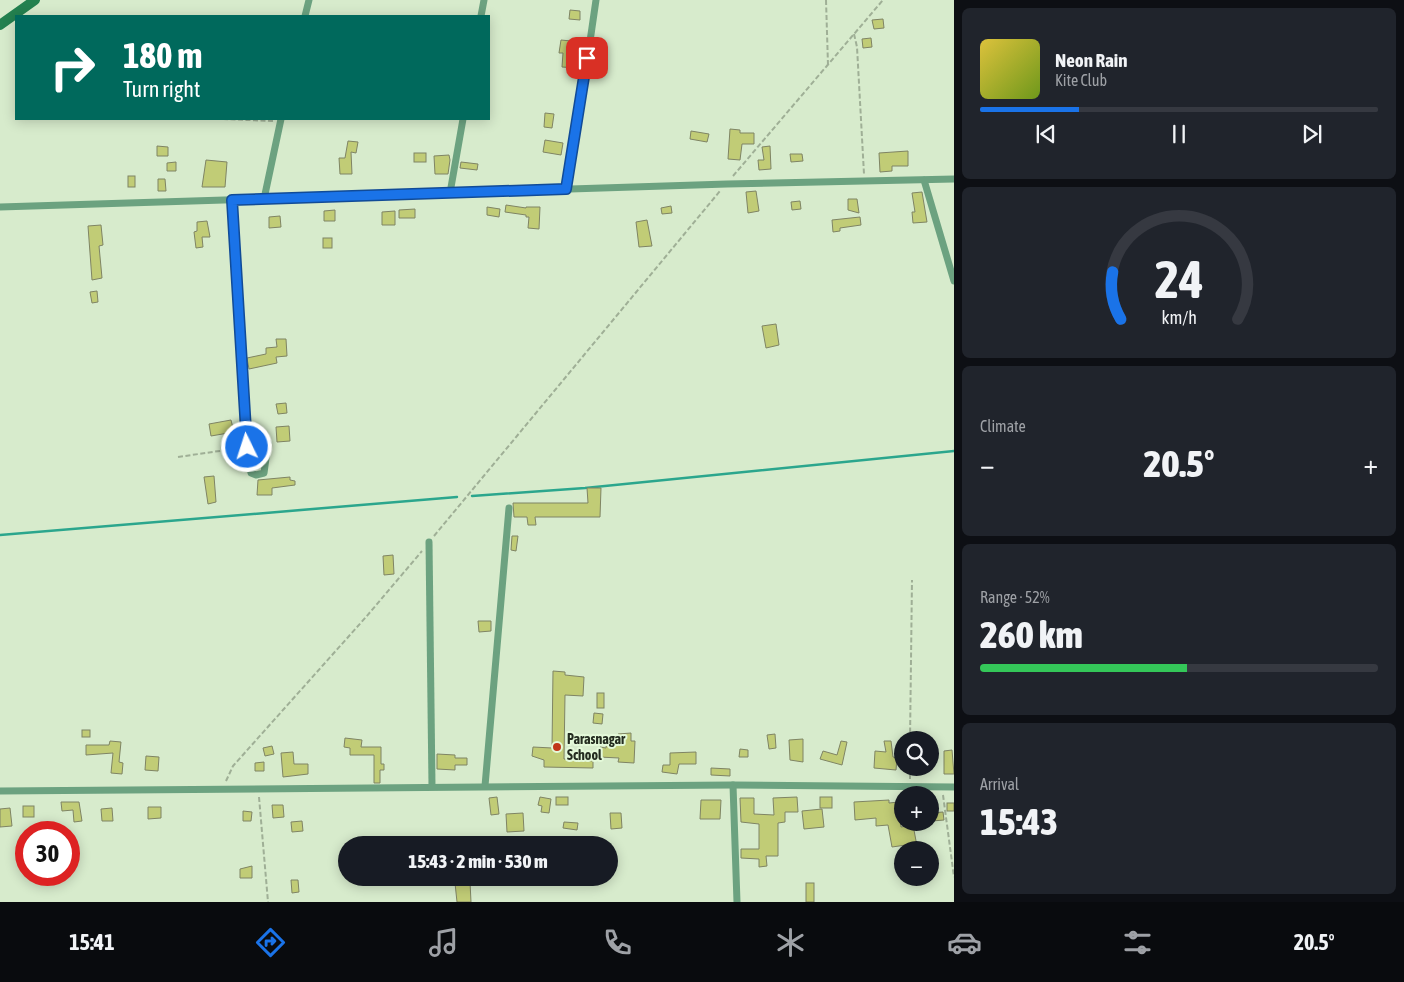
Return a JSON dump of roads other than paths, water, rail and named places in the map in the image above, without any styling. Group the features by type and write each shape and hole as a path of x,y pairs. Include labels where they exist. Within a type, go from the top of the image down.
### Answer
{"main road":[{"path":"0,25 35,0"}],"street":[{"path":"305,15 309,0"},
{"path":"481,15 484,0"},
{"path":"566,189 596,0"},
{"path":"264,199 281,120"},
{"path":"450,192 463,120"},
{"path":"0,207 450,192 954,179"},
{"path":"924,180 954,282"},
{"path":"232,200 246,438 247,447 251,473 256,475 264,473 268,443 246,438"},
{"path":"485,786 509,508"},
{"path":"429,542 432,786"},
{"path":"733,785 737,902"},
{"path":"0,791 432,786 733,785 954,787"}],"waterway":[{"path":"472,496 585,488 954,451"},
{"path":"0,535 457,497"}],"place":[{"name":"Parasnagar School","path":"557,747"}]}
